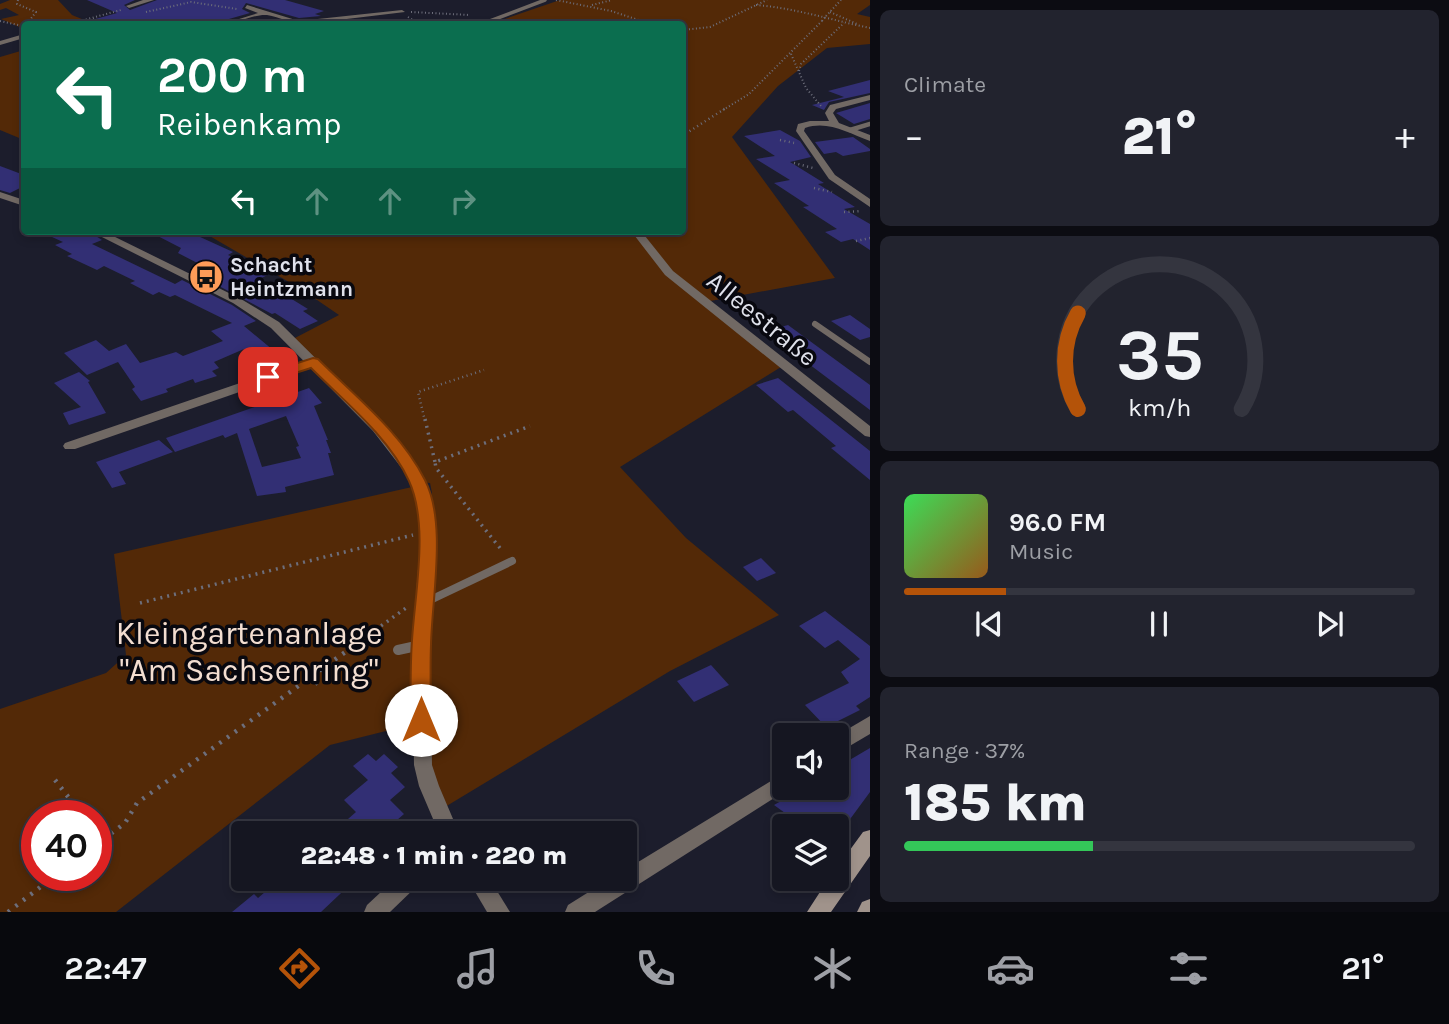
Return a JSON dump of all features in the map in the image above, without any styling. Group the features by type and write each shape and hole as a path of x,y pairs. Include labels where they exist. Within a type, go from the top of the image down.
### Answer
{"main road":[{"path":"818,912 870,839"}],"street":[{"path":"126,8 150,0"},
{"path":"247,7 290,21"},
{"path":"324,21 402,11"},
{"path":"236,21 264,13"},
{"path":"0,43 21,37"},
{"path":"835,124 829,113 833,107 870,97"},
{"path":"870,138 835,124 810,122 801,126 800,131 832,177 870,206"},
{"path":"0,195 21,202"},
{"path":"103,235 237,301 275,325 402,455 418,482 429,531 421,645 423,765 444,821"},
{"name":"Alleestraße","path":"639,235 669,273 870,433"},
{"path":"70,446 313,362"},
{"path":"849,738 870,724"},
{"path":"576,912 772,789"},
{"path":"375,912 397,891"},
{"path":"485,891 499,912"}],"lane":[{"path":"490,21 545,0"},
{"path":"850,130 870,124"},
{"path":"815,324 870,362"},
{"path":"425,598 512,561"},
{"path":"398,650 421,645"}],"path":[{"path":"18,0 18,4 36,12 30,21"},
{"path":"556,0 590,6 641,21"},
{"path":"590,6 612,0"},
{"path":"686,30 710,27 767,0"},
{"path":"686,134 750,94 841,0"},
{"path":"80,21 126,8 154,13 195,1 227,11 247,7"},
{"path":"756,5 793,8 804,15 870,28"},
{"path":"402,11 470,15"},
{"path":"402,11 416,21"},
{"path":"830,12 860,26"},
{"path":"91,18 105,21"},
{"path":"0,21 21,26"},
{"path":"799,71 800,64 844,23"},
{"path":"791,54 792,64 799,71 806,90 829,113"},
{"path":"780,140 794,143"},
{"path":"794,163 810,168"},
{"path":"814,188 835,192"},
{"path":"844,212 870,206"},
{"path":"856,241 870,238"},
{"path":"484,370 418,392 436,468 500,548"},
{"path":"435,461 530,426"},
{"path":"141,603 429,531"},
{"path":"112,833 125,823 137,803 356,643 425,598"},
{"path":"356,643 363,650"},
{"path":"309,677 317,684"},
{"path":"55,780 71,800"},
{"path":"8,912 36,891"}],"green space":[{"path":"10,0 58,0 72,15 87,21 21,21 21,28 1,19 19,15 6,8 0,10 0,4"},
{"name":"Kleingartenanlage \"Am Sachsenring\"","path":"560,0 870,0 870,5 857,14 870,17 870,44 827,48 778,86 732,137 835,278 705,302 781,367 620,467 686,538 779,615 670,671 440,810 418,723 330,745 116,912 0,912 0,709 106,673 126,655 114,554 421,485 429,509 432,493 430,483 420,482 293,339 339,315 301,289 208,235 686,235 686,21 499,21"},
{"path":"21,51 21,139 0,130 0,57"}],"building":[{"path":"87,0 135,0 124,5 130,10 157,0 285,0 324,11 315,14 321,16 299,18 246,3 242,9 250,13 222,21 92,21 117,13"},
{"path":"870,80 870,93 829,102 824,110 812,105 844,97 828,91"},
{"path":"870,103 870,119 854,124 836,113"},
{"path":"780,130 800,141 811,157 790,162 824,183 818,184 855,207 844,209 870,224 870,250 853,239 841,242 825,232 837,229 803,207 809,206 774,183 790,180 756,159 775,156 744,136"},
{"path":"853,137 870,151 843,156 836,152 824,154 815,142"},
{"path":"0,166 21,174 21,188 10,193 0,190"},
{"path":"48,235 94,235 102,240 92,244 175,284 182,280 232,305 256,321 244,326 279,355 259,363 244,349 214,362 219,368 212,371 217,376 195,383 193,379 166,389 168,392 141,401 118,362 87,375 64,353 96,340 109,351 126,344 140,363 176,352 183,356 223,341 211,331 232,323 175,295 170,297 159,292 153,295 130,283 135,281 104,266 97,270 67,256 72,254 55,245 63,242"},
{"path":"156,235 196,235 233,252 228,255 270,274 259,279 308,309 303,311 318,321 300,329 275,313 272,314 196,274 207,268 178,253 181,248"},
{"path":"850,315 870,329 870,337 860,340 831,321"},
{"path":"788,325 870,385 870,410 785,346 779,345 780,342 766,331"},
{"path":"79,372 90,381 88,382 106,413 69,425 63,413 81,407 54,383"},
{"path":"778,378 870,451 870,480 831,448 836,446 793,410 788,412 756,385"},
{"path":"309,388 322,403 314,406 328,440 331,453 328,453 334,475 285,487 286,492 257,496 237,433 225,438 223,435 175,452 166,438","holes":["286,416 299,446 296,447 301,458 262,467 249,429"]},
{"path":"159,440 173,452 119,472 126,484 112,488 96,462"},
{"path":"761,558 776,573 757,581 743,567"},
{"path":"825,611 870,646 870,697 856,706 860,710 834,723 822,723 805,705 849,683 841,672 860,659 838,640 825,648 799,626"},
{"path":"711,665 729,685 694,702 677,681"},
{"path":"870,748 870,792 849,821 849,814 786,814 774,805 783,800 849,800 849,760"},
{"path":"368,754 376,761 384,754 398,767 391,773 405,787 390,800 404,814 396,821 350,821 348,819 356,812 344,800 368,780 353,766"},
{"path":"266,891 343,891 321,912 232,912 254,894 258,898"}],"place":[{"name":"Schacht Heintzmann","path":"206,277"}],"route":[{"path":"268,377 313,362 379,428 402,455 418,482 429,531 421,645 421,720"}]}
